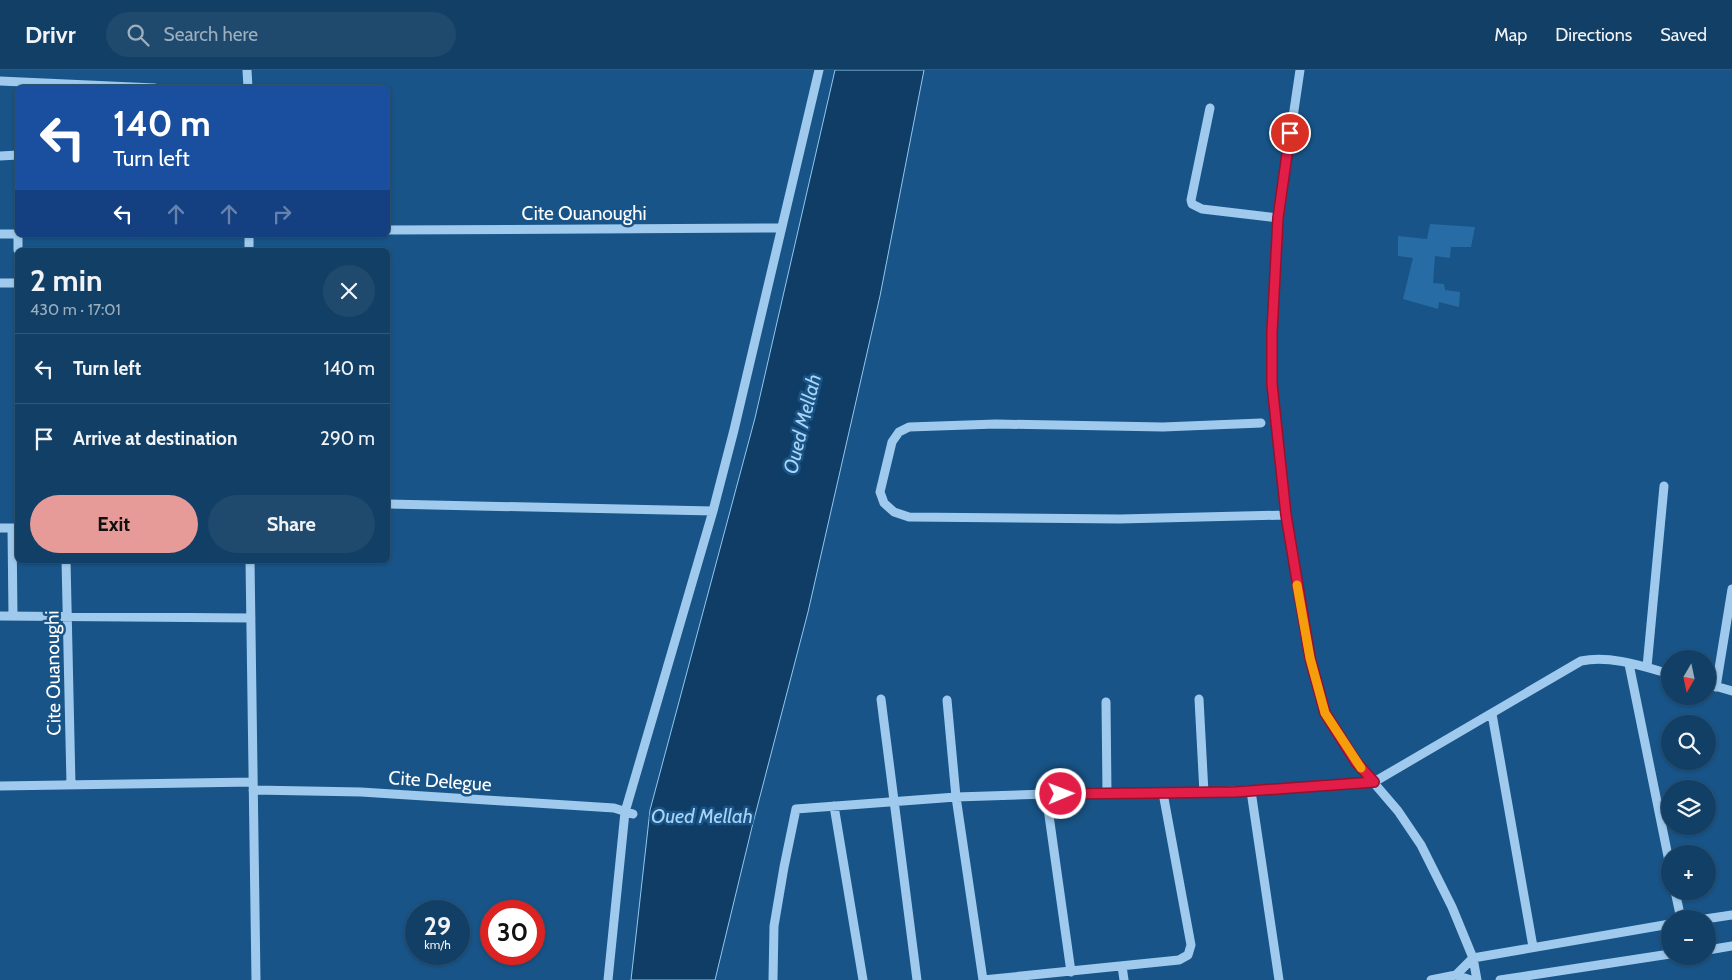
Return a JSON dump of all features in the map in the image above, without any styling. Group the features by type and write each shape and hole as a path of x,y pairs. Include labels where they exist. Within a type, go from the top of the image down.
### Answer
{"street":[{"path":"247,70 248,85"},
{"path":"608,980 629,813 713,511 819,70"},
{"path":"1300,70 1278,218 1272,332 1272,384 1286,515 1310,658 1325,713 1356,762 1398,811 1421,845 1452,907 1473,958 1477,980"},
{"path":"0,81 19,85"},
{"path":"1210,108 1191,200 1192,204 1202,208 1278,218"},
{"path":"0,156 15,155"},
{"name":"Cite Ouanoughi","path":"390,230 781,228"},
{"path":"0,234 15,235"},
{"path":"0,283 15,283"},
{"path":"1261,423 1163,427 996,424 909,427 899,432 892,442 880,492 884,502 894,512 909,517 1120,520 1286,515"},
{"path":"1647,667 1664,486"},
{"path":"390,504 713,511"},
{"path":"0,528 15,528 13,616"},
{"name":"Cite Ouanoughi","path":"66,563 71,785"},
{"path":"250,563 256,980"},
{"path":"1716,667 1732,589"},
{"path":"0,616 251,618"},
{"path":"774,980 774,926 793,809 956,797 1046,794 1204,793 1374,782 1581,661 1596,658 1661,671"},
{"path":"1629,664 1666,845"},
{"path":"1716,687 1732,691"},
{"path":"881,699 917,980"},
{"path":"1199,699 1204,793"},
{"path":"947,700 956,797 983,980 1179,960 1188,955 1191,945 1163,793"},
{"path":"1106,702 1107,794"},
{"path":"1492,714 1534,947"},
{"name":"Cite Delegue","path":"0,786 253,786 614,808 629,813"},
{"path":"1251,791 1279,980"},
{"path":"1046,794 1071,972"},
{"path":"834,806 862,980"},
{"path":"1716,917 1732,915"},
{"path":"1456,975 1473,958 1661,926"},
{"path":"1716,949 1732,946"},
{"path":"1500,980 1661,955"},
{"path":"1122,966 1124,980"},
{"path":"1431,980 1456,975 1471,980"}],"water":[{"name":"Oued Mellah","path":"835,70 924,70 880,296 808,612 752,827 715,980 631,980 650,810 755,418"}],"building":[{"path":"1430,224 1475,227 1471,247 1451,247 1450,258 1435,256 1433,283 1444,284 1445,290 1460,292 1459,307 1439,302 1438,309 1403,299 1413,258 1398,256 1398,236 1427,239"}],"slow traffic":[{"path":"1297,585 1310,658 1325,713 1361,768"}],"route":[{"path":"1061,794 1235,792 1374,782 1356,762 1325,713 1310,658 1286,515 1272,384 1272,332 1278,218 1290,133"}]}
